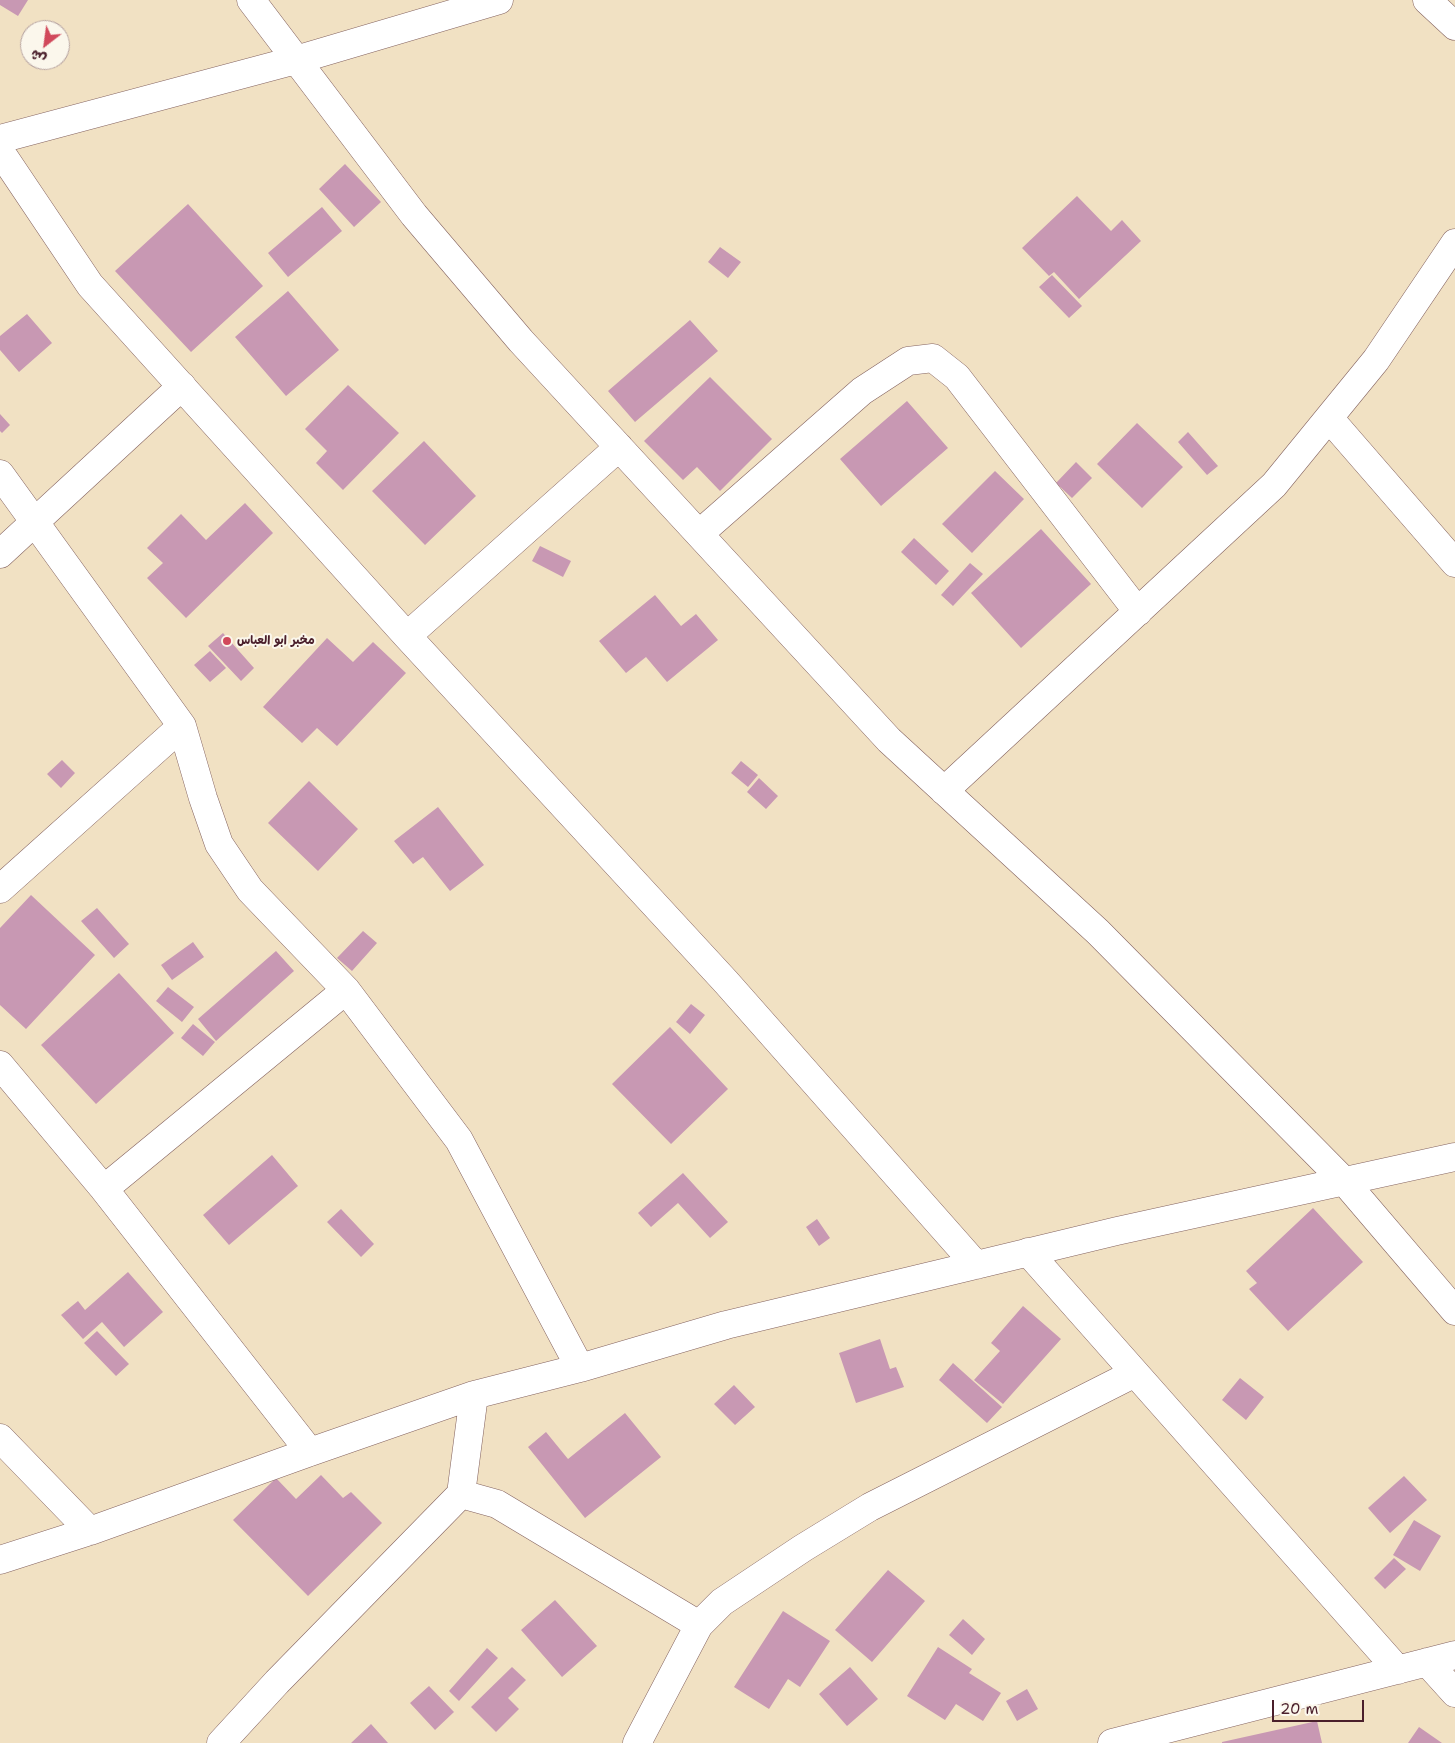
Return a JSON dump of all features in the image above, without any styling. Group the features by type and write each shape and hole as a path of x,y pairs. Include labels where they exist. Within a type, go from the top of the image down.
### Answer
{"street":[{"path":"251,0 414,215 521,341 698,534 889,740 1098,932 1344,1181 1455,1311"},
{"path":"0,138 296,60 499,0"},
{"path":"1427,0 1455,26"},
{"path":"0,151 90,285 407,636 726,982 976,1264"},
{"path":"944,791 1274,485 1376,360 1455,243"},
{"path":"698,534 862,391 908,361 933,358 957,377 1138,612"},
{"path":"0,554 182,386"},
{"path":"1329,418 1455,563"},
{"path":"407,636 619,447"},
{"path":"0,474 182,726 203,798 219,844 250,890 346,990 459,1140 580,1368"},
{"path":"0,889 182,726"},
{"path":"104,1189 346,990"},
{"path":"0,1064 104,1189 310,1452"},
{"path":"0,1560 90,1531 474,1395 580,1368 726,1325 1117,1231 1455,1157"},
{"path":"1028,1252 1398,1670"},
{"path":"637,1743 699,1625 722,1602 803,1548 870,1507 1136,1373"},
{"path":"220,1743 283,1675 461,1494 474,1395"},
{"path":"0,1438 90,1531"},
{"path":"461,1494 497,1504 699,1625"},
{"path":"1112,1743 1190,1734 1398,1670 1455,1655"},
{"path":"1427,1662 1455,1692"}],"building":[{"path":"0,0 28,0 18,16 0,5"},
{"path":"345,164 381,202 354,227 319,189"},
{"path":"1077,196 1111,231 1122,220 1141,241 1079,299 1054,272 1049,276 1022,248"},
{"path":"188,204 263,286 191,352 115,271"},
{"path":"322,207 342,231 288,277 268,253"},
{"path":"720,247 741,262 728,278 708,262"},
{"path":"1052,275 1082,306 1069,318 1039,287"},
{"path":"288,291 339,350 286,396 235,337"},
{"path":"27,314 52,343 19,372 0,350 0,336"},
{"path":"690,320 718,351 635,422 608,391"},
{"path":"710,377 772,439 720,491 697,467 683,480 644,441"},
{"path":"348,385 399,433 343,490 316,463 327,451 305,429"},
{"path":"907,401 948,448 881,506 840,459"},
{"path":"0,414 10,425 2,433 0,431"},
{"path":"1137,423 1183,467 1142,508 1097,464"},
{"path":"1188,432 1218,466 1207,475 1178,442"},
{"path":"424,441 476,496 425,545 372,491"},
{"path":"1076,462 1092,478 1072,498 1056,483"},
{"path":"995,471 1024,499 972,553 942,524"},
{"path":"245,503 273,533 186,618 147,578 163,563 147,548 181,514 206,540"},
{"path":"1041,529 1091,584 1021,648 971,593"},
{"path":"914,538 949,571 936,585 901,552"},
{"path":"540,546 571,561 563,577 532,561"},
{"path":"970,563 983,574 953,606 941,595"},
{"path":"655,595 681,626 696,614 718,640 667,682 646,657 626,673 599,641"},
{"path":"223,633 254,668 241,681 208,646"},
{"path":"327,638 353,662 373,642 406,673 337,746 317,728 302,743 263,707"},
{"path":"210,651 226,668 210,682 194,665"},
{"path":"62,760 75,773 61,788 47,774"},
{"path":"741,761 758,775 748,787 731,773"},
{"path":"759,778 778,796 766,809 747,792"},
{"path":"309,781 358,829 318,871 268,823"},
{"path":"438,807 484,865 450,891 423,857 413,864 394,841"},
{"path":"31,895 95,955 26,1029 0,1005 0,928"},
{"path":"97,908 129,944 114,958 81,921"},
{"path":"363,931 377,943 352,971 337,958"},
{"path":"193,942 204,957 172,980 161,965"},
{"path":"276,951 294,971 216,1041 198,1019"},
{"path":"119,973 174,1033 96,1104 41,1045"},
{"path":"168,987 194,1007 182,1022 156,1001"},
{"path":"691,1004 705,1015 690,1034 676,1022"},
{"path":"193,1024 215,1042 203,1056 181,1038"},
{"path":"670,1027 728,1089 671,1144 612,1084"},
{"path":"272,1155 298,1186 229,1245 203,1215"},
{"path":"683,1173 728,1222 710,1238 678,1203 651,1227 638,1213"},
{"path":"1313,1208 1363,1262 1288,1331 1249,1289 1257,1283 1246,1271"},
{"path":"341,1209 374,1244 361,1257 327,1222"},
{"path":"817,1219 830,1238 819,1246 806,1227"},
{"path":"128,1272 163,1312 124,1347 102,1322 83,1339 61,1315 78,1301 85,1310"},
{"path":"1023,1306 1061,1339 1003,1404 974,1380 1000,1351 991,1343"},
{"path":"97,1331 129,1364 116,1376 84,1343"},
{"path":"880,1339 890,1369 896,1367 904,1387 856,1403 839,1353"},
{"path":"953,1363 1002,1407 987,1423 939,1380"},
{"path":"1240,1378 1264,1397 1246,1420 1222,1400"},
{"path":"734,1385 755,1407 735,1425 714,1404"},
{"path":"625,1413 661,1457 585,1518 528,1447 546,1432 568,1459"},
{"path":"321,1475 343,1498 351,1492 382,1523 308,1596 233,1520 276,1478 296,1499"},
{"path":"1404,1476 1427,1500 1390,1533 1368,1508"},
{"path":"1414,1520 1441,1536 1420,1571 1393,1555"},
{"path":"1394,1558 1406,1569 1385,1589 1374,1578"},
{"path":"888,1570 925,1601 872,1662 835,1630"},
{"path":"555,1600 597,1646 562,1677 521,1630"},
{"path":"783,1611 830,1641 800,1687 788,1679 769,1709 734,1687"},
{"path":"963,1619 985,1639 972,1655 949,1635"},
{"path":"938,1647 972,1669 969,1673 1001,1693 983,1721 956,1704 945,1720 907,1696"},
{"path":"487,1648 498,1658 459,1701 449,1691"},
{"path":"512,1667 526,1680 508,1698 519,1709 496,1732 471,1707"},
{"path":"850,1667 878,1699 847,1726 819,1694"},
{"path":"429,1686 454,1712 435,1730 410,1703"},
{"path":"1027,1689 1038,1709 1017,1721 1006,1701"},
{"path":"1317,1721 1322,1743 1222,1743 1222,1742"},
{"path":"371,1724 388,1743 351,1743"},
{"path":"1419,1727 1442,1743 1408,1743"}],"place":[{"name":"مخبر ابو العباس","path":"227,641"}]}
